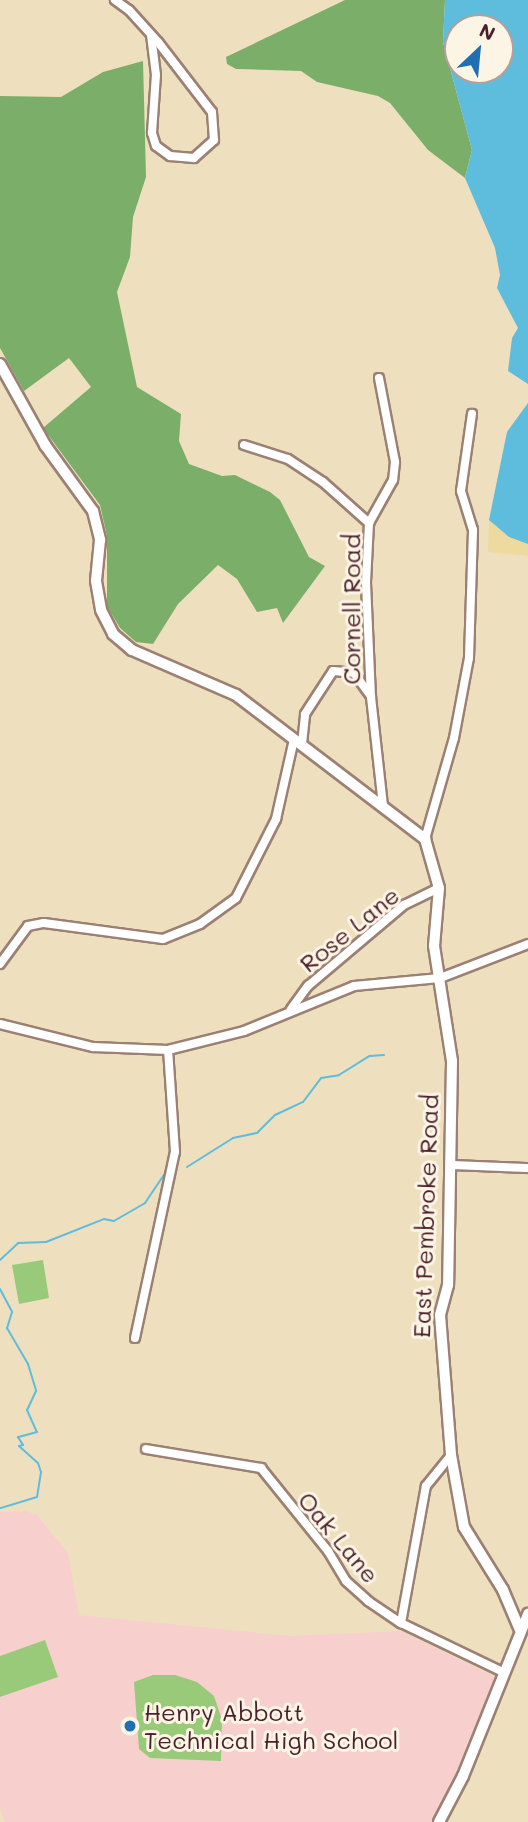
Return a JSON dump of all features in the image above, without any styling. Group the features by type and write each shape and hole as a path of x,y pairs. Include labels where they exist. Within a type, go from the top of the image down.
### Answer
{"street":[{"path":"116,0 151,35 212,112 214,140 194,158 170,156 156,146 152,124 156,75 151,35"},
{"path":"0,364 45,445 93,511 100,540 99,601 113,634 132,650 236,695 425,839 454,738 469,658 473,530 461,491 472,414"},
{"name":"Cornell Road","path":"379,378 395,462 393,480 369,523 371,697 383,805"},
{"path":"244,444 288,459 323,482 369,523"},
{"path":"0,964 29,926 44,923 163,939 200,924 236,898 276,819 305,714 333,671 354,673 371,697"},
{"name":"East Pembroke Road","path":"425,839 439,888 433,946 452,1061 448,1285 440,1327 451,1454 464,1527 503,1590 520,1630"},
{"name":"Rose Lane","path":"291,1009 308,986 404,905 439,888"},
{"name":"Rose Lane","path":"0,1024 93,1048 168,1050 244,1031 291,1009 378,980 440,978 528,944"},
{"path":"135,1338 175,1152 168,1050"},
{"path":"450,1165 528,1168"},
{"name":"Oak Lane","path":"146,1449 261,1468 328,1551 346,1581 401,1623 503,1672"},
{"path":"401,1623 426,1486 451,1454"},
{"path":"439,1822 463,1776 528,1614"}],"shaded area":[{"path":"26,1511 37,1515 68,1553 79,1615 290,1636 401,1631 496,1677 472,1746 433,1822 5,1822 0,1809 0,1512"}],"green space":[{"path":"345,0 445,0 444,84 454,84 472,150 465,178 428,150 390,103 378,96 317,82 301,71 236,69 227,64 226,57"},
{"path":"143,61 146,177 133,217 130,257 117,292 137,387 181,414 179,441 189,464 222,476 235,475 270,492 280,500 309,557 325,566 283,623 277,608 257,612 237,579 218,565 178,604 153,644 136,642 120,628 107,606 107,536 100,505 43,428 91,387 69,358 24,391 0,348 0,96 61,97 103,72"},
{"path":"43,1260 49,1298 19,1304 12,1265"},
{"path":"45,1640 58,1677 0,1697 0,1656"},
{"path":"153,1675 175,1675 197,1682 214,1696 222,1720 221,1761 150,1758 139,1749 134,1682"}],"sand":[{"path":"489,520 509,537 528,544 528,556 488,552"}],"water":[{"path":"445,0 528,0 528,384 508,371 512,338 518,328 497,288 500,275 495,248 465,178 472,150 454,84 514,84 514,14 444,14"},
{"path":"528,403 528,544 509,537 489,520 507,432"}],"waterway":[{"path":"187,1167 233,1138 257,1133 275,1115 303,1102 321,1078 339,1075 370,1056 384,1055"},
{"path":"0,1260 18,1243 46,1242 104,1219 114,1221 145,1203 164,1175"},
{"path":"0,1289 12,1312 7,1328 28,1364 36,1391 27,1410 37,1432 18,1437 23,1445 19,1446 38,1463 41,1472 37,1497 0,1508"}],"place":[{"name":"Henry Abbott Technical High School","path":"130,1726"}]}
